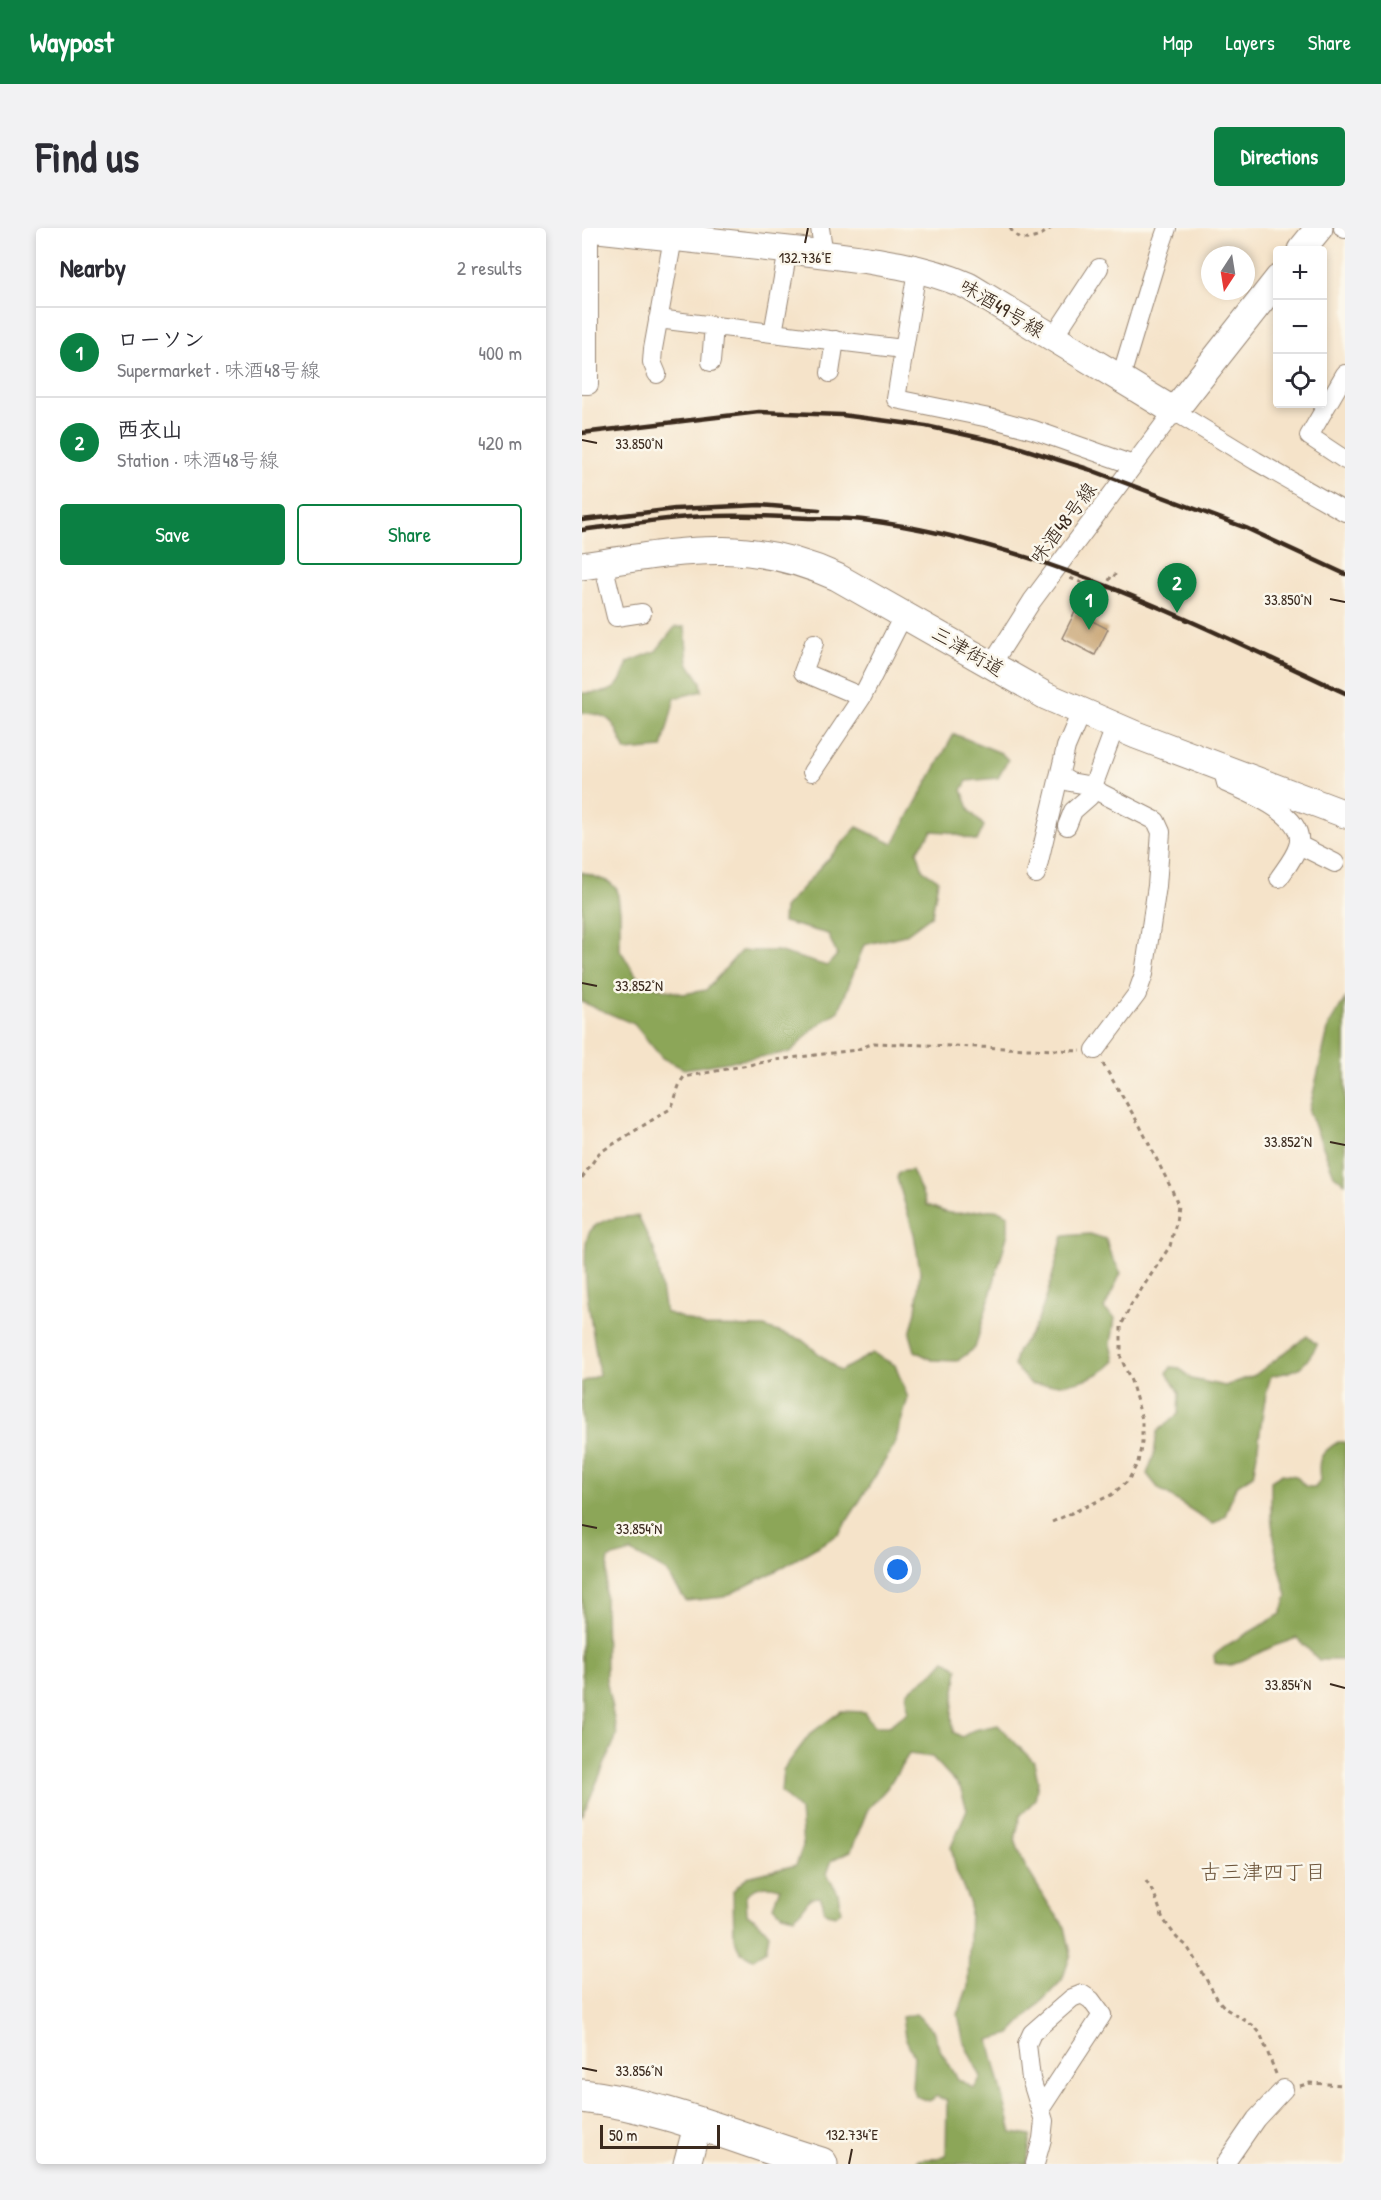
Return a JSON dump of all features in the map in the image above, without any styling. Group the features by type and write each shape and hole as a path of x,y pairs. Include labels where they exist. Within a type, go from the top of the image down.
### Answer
{"highway":[{"path":"582,2096 618,2103 693,2142 821,2164"},
{"path":"582,2112 615,2118 771,2164"}],"street":[{"name":"味酒49号線","path":"589,228 627,230 673,238 754,238 788,250 948,277 968,286 1174,411"},
{"path":"582,385 589,385 586,311 589,228"},
{"path":"820,228 824,255"},
{"path":"1120,380 1167,228"},
{"path":"1304,246 1319,228"},
{"path":"657,374 652,362 673,238"},
{"path":"773,333 788,250"},
{"path":"1053,338 1099,268"},
{"path":"917,270 896,399 994,419 1034,430 1133,465"},
{"path":"1273,285 1174,411 1345,512"},
{"path":"658,318 903,349"},
{"path":"711,362 714,326"},
{"path":"830,373 835,340"},
{"path":"1344,379 1309,436 1345,460"},
{"name":"味酒48号線","path":"992,664 1032,601 1174,411"},
{"name":"三津街道","path":"593,564 697,550 751,551 809,565 837,577 1046,696 1115,727 1345,814"},
{"path":"593,564 616,617 642,613"},
{"path":"812,772 862,697 904,615"},
{"path":"814,643 803,672 862,697"},
{"path":"1036,874 1066,747 1081,712"},
{"path":"1067,826 1074,811 1089,797 1115,727"},
{"path":"1222,768 1226,783 1256,797 1288,817 1298,831 1299,845 1279,878"},
{"path":"1059,776 1070,782 1093,786 1101,793 1156,821 1161,832 1157,886 1144,974 1137,994 1095,1050"},
{"path":"1299,845 1335,863"},
{"path":"1035,2164 1044,2121 1031,2079 1026,2044 1032,2033 1072,1998 1082,1994 1091,2000 1102,2015 1041,2108"},
{"path":"1226,2164 1256,2119 1284,2089"}],"path":[{"path":"1010,228 1014,234 1026,240 1036,238 1051,228"},
{"path":"1054,572 1109,595"},
{"path":"1104,592 1112,574 1116,576"},
{"path":"582,1178 599,1153 670,1109 684,1077 775,1060 856,1050 874,1043 1095,1050 1140,1126 1173,1190 1178,1205 1170,1246 1131,1305 1121,1326 1121,1358 1131,1381 1142,1419 1142,1443 1138,1462 1128,1481 1111,1495 1052,1522"},
{"path":"1146,1881 1155,1896 1163,1919 1177,1938 1187,1946 1218,2000 1226,2009 1254,2026 1260,2033 1279,2083 1284,2089 1295,2089 1310,2083 1345,2085"}],"green space":[{"path":"675,627 685,627 688,663 701,682 702,691 675,698 662,748 626,751 615,727 607,718 582,713 582,693 613,689 621,680 628,662 656,651"},
{"path":"954,734 1001,753 1008,760 998,778 967,781 962,790 970,811 984,826 977,841 948,832 932,831 917,851 923,870 938,880 932,915 905,935 864,945 839,1011 813,1029 791,1052 684,1069 662,1058 634,1024 582,1002 582,872 609,882 617,889 620,911 620,950 641,983 683,994 706,990 741,951 777,951 827,966 837,955 828,934 783,922 784,908 857,827 893,844"},
{"path":"1345,999 1345,1183 1334,1175 1309,1111 1329,1025"},
{"path":"912,1170 927,1205 950,1213 994,1210 1008,1215 1008,1233 975,1348 957,1361 932,1360 915,1351 910,1334 916,1311 920,1271 914,1234 897,1178 899,1172"},
{"path":"638,1216 655,1252 665,1312 705,1326 764,1327 802,1340 840,1371 873,1353 895,1365 908,1398 894,1446 839,1534 776,1571 724,1597 686,1601 666,1571 632,1552 609,1558 605,1591 606,1679 617,1735 582,1817 582,1382 599,1375 587,1292 586,1243 590,1231 601,1222 613,1218"},
{"path":"1090,1234 1106,1239 1110,1253 1121,1273 1104,1309 1115,1318 1111,1344 1115,1361 1097,1375 1087,1379 1065,1384 1031,1384 1014,1366 1017,1353 1033,1330 1047,1296 1063,1236"},
{"path":"1307,1336 1317,1345 1303,1365 1294,1370 1271,1376 1253,1475 1236,1486 1225,1516 1213,1524 1159,1489 1147,1474 1154,1455 1157,1432 1178,1414 1179,1393 1167,1373 1171,1367 1180,1368 1191,1379 1225,1386 1255,1375"},
{"path":"1338,1442 1345,1442 1345,1658 1319,1660 1297,1638 1230,1666 1215,1663 1214,1655 1281,1614 1287,1596 1276,1553 1271,1516 1271,1481 1282,1474 1296,1476 1305,1486 1315,1488 1320,1480 1321,1457"},
{"path":"945,1660 958,1669 952,1713 953,1732 962,1737 974,1730 998,1725 1034,1762 1038,1781 1035,1800 1020,1816 1015,1840 1024,1864 1065,1927 1071,1954 1062,1980 1010,2034 989,2040 1012,2133 1031,2136 1027,2164 918,2164 918,2160 946,2155 947,2101 937,2096 928,2101 915,2096 912,2087 914,2056 905,2037 902,2017 916,2014 933,2030 939,2048 958,2079 974,2089 981,2077 964,2043 958,2014 968,1986 970,1904 956,1870 951,1847 967,1809 960,1787 932,1757 909,1754 887,1788 868,1809 851,1851 832,1860 827,1874 838,1893 841,1912 834,1916 824,1911 820,1897 810,1898 794,1917 782,1914 773,1906 780,1888 762,1887 746,1895 747,1914 758,1921 769,1934 766,1950 753,1959 740,1952 734,1937 733,1891 747,1877 796,1865 803,1846 800,1811 781,1792 783,1770 810,1734 841,1711 864,1712 874,1726 889,1726 908,1712 907,1692 935,1671"}],"building":[{"path":"1075,612 1108,629 1095,655 1062,638"}],"railway":[{"path":"582,433 759,412 842,415 926,426 1008,444 1088,469 1246,528 1345,574"},
{"path":"582,520 675,509 760,505 819,510"},
{"path":"582,530 677,518 759,516 856,519 926,531 989,546 1110,587 1170,612 1345,693"}],"place":[{"name":"西衣山","path":"1177,613"},
{"name":"ローソン","path":"1089,630"}],"district":[{"name":"古三津四丁目","path":"1263,1872"}]}
